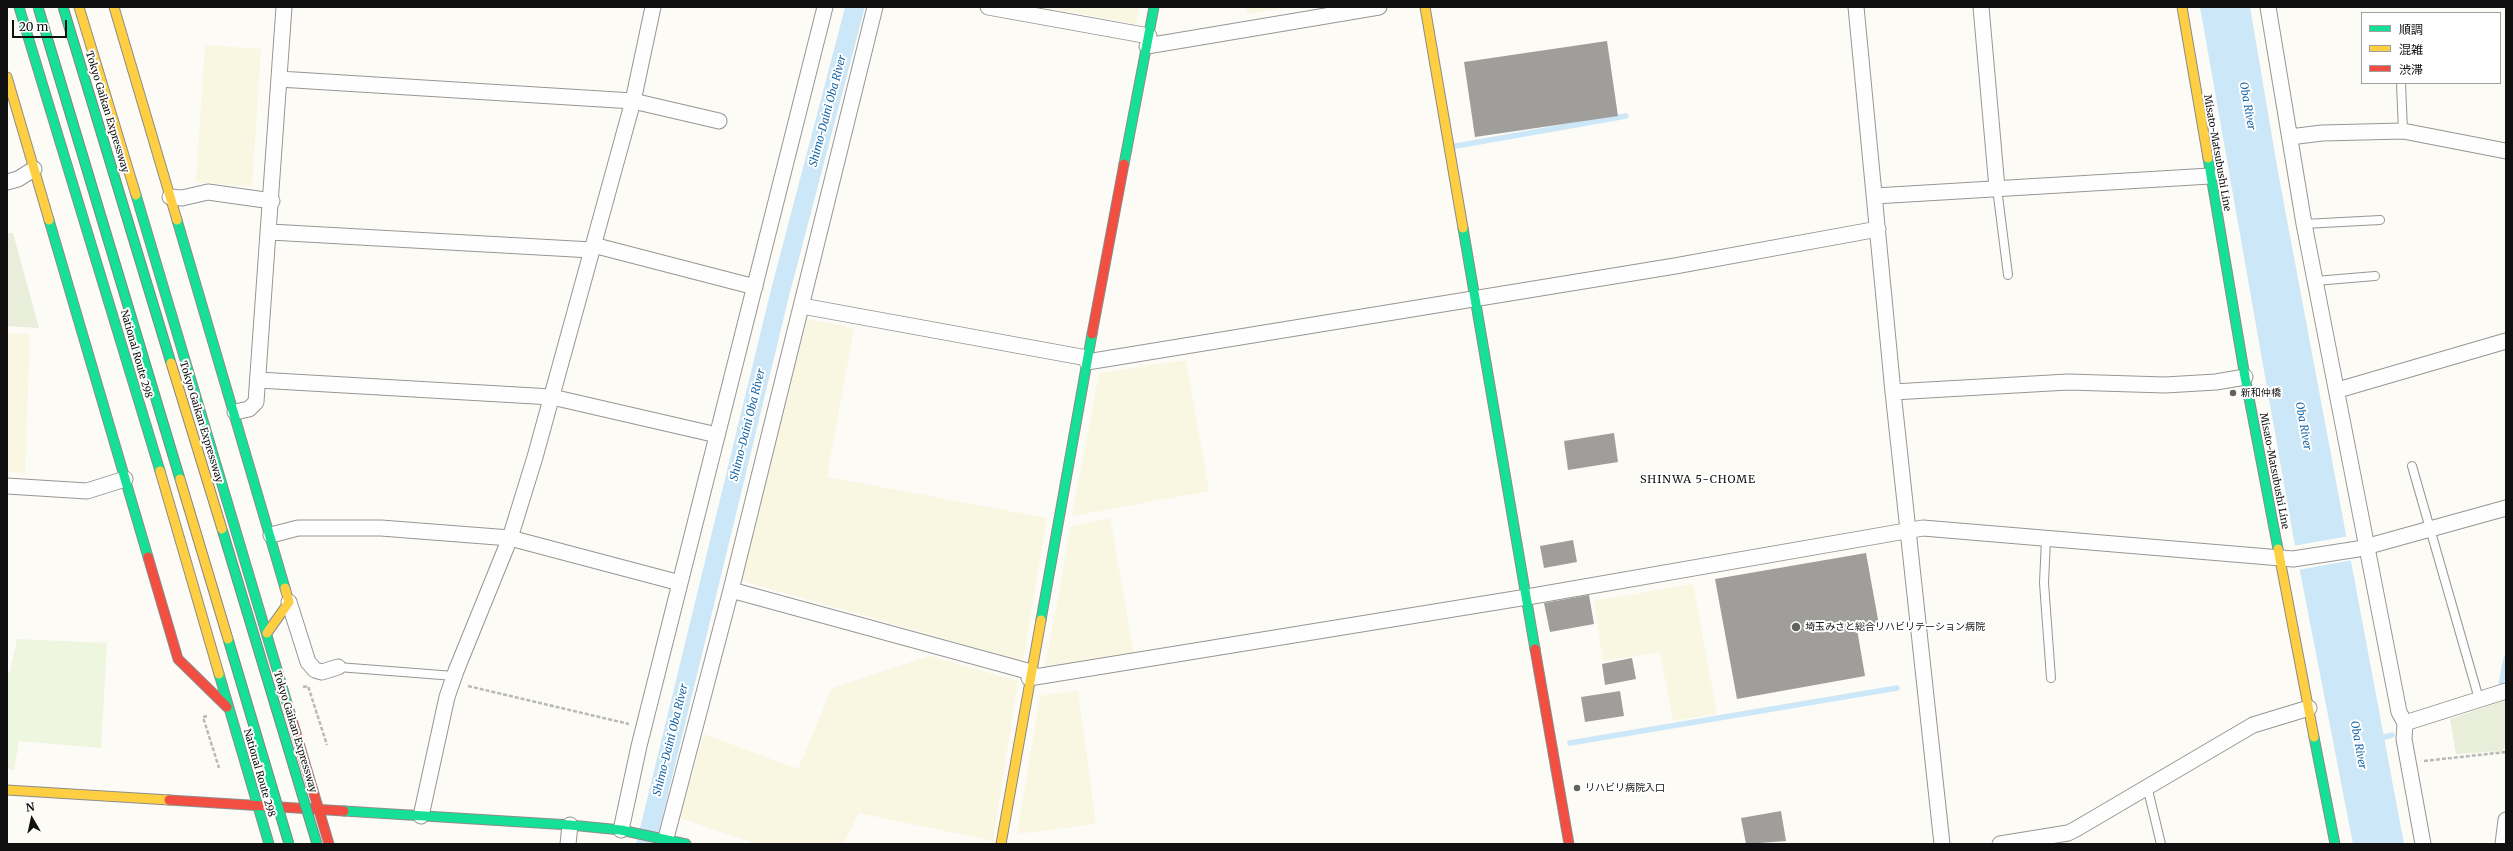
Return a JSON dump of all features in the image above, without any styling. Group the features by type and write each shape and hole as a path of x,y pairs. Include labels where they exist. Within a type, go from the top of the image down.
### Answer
{"main road":[{"name":"National Route 298","path":"20,7 269,844"},
{"path":"38,7 289,844"},
{"name":"Tokyo Gaikan Expressway","path":"63,7 317,844"},
{"path":"79,7 177,326 329,844"},
{"path":"114,7 235,412 289,602 267,633"},
{"path":"1001,844 1087,360 1154,7"},
{"path":"1425,7 1569,844"},
{"name":"Misato-Matsubushi Line","path":"2182,7 2245,377 2286,558 2309,708 2335,844"},
{"name":"National Route 298","path":"7,77 178,659 229,709"},
{"path":"7,790 319,811 570,825 621,830 666,838 686,844"}],"street":[{"path":"235,412 249,409 256,402 270,232 284,7"},
{"path":"421,816 425,787 453,679 510,538 552,397 633,101 653,7"},
{"path":"621,830 644,728 717,435 756,288 825,7"},
{"path":"666,838 731,590 875,7"},
{"path":"988,7 1148,41 1379,7"},
{"path":"1856,7 1893,392 1942,844"},
{"path":"1981,7 1997,188"},
{"path":"2268,7 2304,224 2338,390 2362,548 2399,712 2405,723 2404,739 2423,844"},
{"path":"279,79 633,101 719,122"},
{"path":"2290,137 2322,132 2403,131 2506,151"},
{"path":"7,182 18,179 34,169"},
{"path":"1875,196 2210,176"},
{"path":"170,197 182,198 208,192 272,201"},
{"path":"802,306 1087,360 1675,266 1878,229"},
{"path":"270,232 592,248 756,288"},
{"path":"2338,390 2506,341"},
{"path":"1893,392 2068,382 2165,385 2216,382 2245,377"},
{"path":"258,380 552,397 717,435"},
{"path":"7,486 87,491 125,479"},
{"path":"731,590 1030,675 1527,597 1923,528 2286,558 2362,548 2506,508"},
{"path":"271,535 298,528 381,528 510,538 680,583"},
{"path":"289,602 308,662 315,670 322,672 338,668"},
{"path":"2405,723 2506,691"},
{"path":"2000,844 2068,833 2253,725 2309,708"},
{"path":"2503,844 2506,820"},
{"path":"568,844 570,825"}],"lane":[{"path":"2401,84 2403,131"},
{"path":"1997,188 2008,275"},
{"path":"2304,224 2380,220"},
{"path":"2315,281 2375,276"},
{"path":"2412,466 2478,699"},
{"path":"2046,539 2044,583 2051,678"},
{"path":"338,668 453,679"},
{"path":"2147,786 2160,844"}],"path":[{"path":"453,679 644,728"},
{"path":"300,688 308,686 327,745"},
{"path":"210,715 203,717 219,768"},
{"path":"2408,762 2506,752"}],"shaded area":[{"path":"1042,7 1139,7 1136,24"},
{"path":"1246,7 1288,7 1247,14"},
{"path":"205,45 261,49 252,187 196,182"},
{"path":"806,319 854,328 827,477 1047,518 1023,661 739,580"},
{"path":"7,333 30,334 25,473 7,472"},
{"path":"1186,360 1209,491 1072,516 1099,373"},
{"path":"1110,518 1134,655 1045,667 1071,526"},
{"path":"1693,584 1717,714 1673,721 1660,652 1603,661 1594,601"},
{"path":"930,656 1018,681 993,841 859,813 843,844 757,844 680,818 704,734 798,769 832,688"},
{"path":"1078,690 1096,824 1017,834 1040,696"}],"green space":[{"path":"7,233 13,233 39,328 7,326"},
{"path":"17,639 107,643 101,748 19,741 14,770 7,769 7,673 10,672"},
{"path":"2506,700 2506,739 2503,751 2456,754 2450,719"}],"water":[{"name":"Oba River","path":"2200,7 2250,7 2278,172 2404,844 2353,844 2293,535"}],"pier":[{"path":"2349,536 2353,560 2298,570 2293,546"}],"building":[{"path":"1607,41 1618,116 1475,137 1464,62"},
{"path":"1614,433 1618,462 1568,470 1564,441"},
{"path":"1573,540 1577,562 1544,568 1540,546"},
{"name":"埼玉みさと総合リハビリテーション病院","path":"1866,553 1879,625 1857,629 1865,676 1737,699 1715,579"},
{"path":"1589,595 1594,624 1550,632 1544,603"},
{"path":"1632,658 1636,679 1605,685 1602,664"},
{"path":"1620,691 1624,716 1585,722 1581,697"},
{"path":"1781,811 1786,841 1746,844 1741,818"}],"waterway":[{"name":"Shimo-Daini Oba River","path":"646,844 780,293 855,7"},
{"path":"1456,146 1626,116"},
{"path":"2501,685 2506,659"},
{"path":"1570,743 1897,688"},
{"path":"2377,739 2392,735"}],"traffic: fast":[{"path":"19,7 160,471"},
{"path":"38,7 180,479"},
{"path":"63,7 171,363"},
{"path":"1124,164 1154,7"},
{"path":"2208,158 2245,377 2278,549"},
{"path":"136,195 290,713"},
{"path":"49,220 148,557"},
{"path":"177,220 285,588"},
{"path":"1463,228 1535,649"},
{"path":"1041,620 1092,334"},
{"path":"222,529 317,844"},
{"path":"228,639 289,844"},
{"path":"219,674 269,844"},
{"path":"2314,737 2335,844"},
{"path":"344,811 570,825 621,830 686,844"}],"traffic: slow":[{"path":"79,7 136,195"},
{"path":"114,7 177,220"},
{"path":"1425,7 1463,228"},
{"path":"2182,7 2208,158"},
{"path":"7,77 49,220"},
{"path":"171,363 222,529"},
{"path":"160,471 219,674"},
{"path":"180,479 228,639"},
{"path":"2278,549 2314,737"},
{"path":"267,633 289,602 285,588"},
{"path":"1001,844 1041,620"},
{"path":"7,790 169,800"}],"traffic: jam":[{"path":"1092,334 1124,164"},
{"path":"148,557 178,659 227,707"},
{"path":"1535,649 1569,844"},
{"path":"290,713 329,844"},
{"path":"169,800 344,811"}],"place":[{"name":"新和仲橋","path":"2233,393"},
{"name":"埼玉みさと総合リハビリテーション病院","path":"1796,627"},
{"name":"リハビリ病院入口","path":"1577,788"}],"district":[{"name":"SHINWA 5-CHOME","path":"1698,480"}]}
